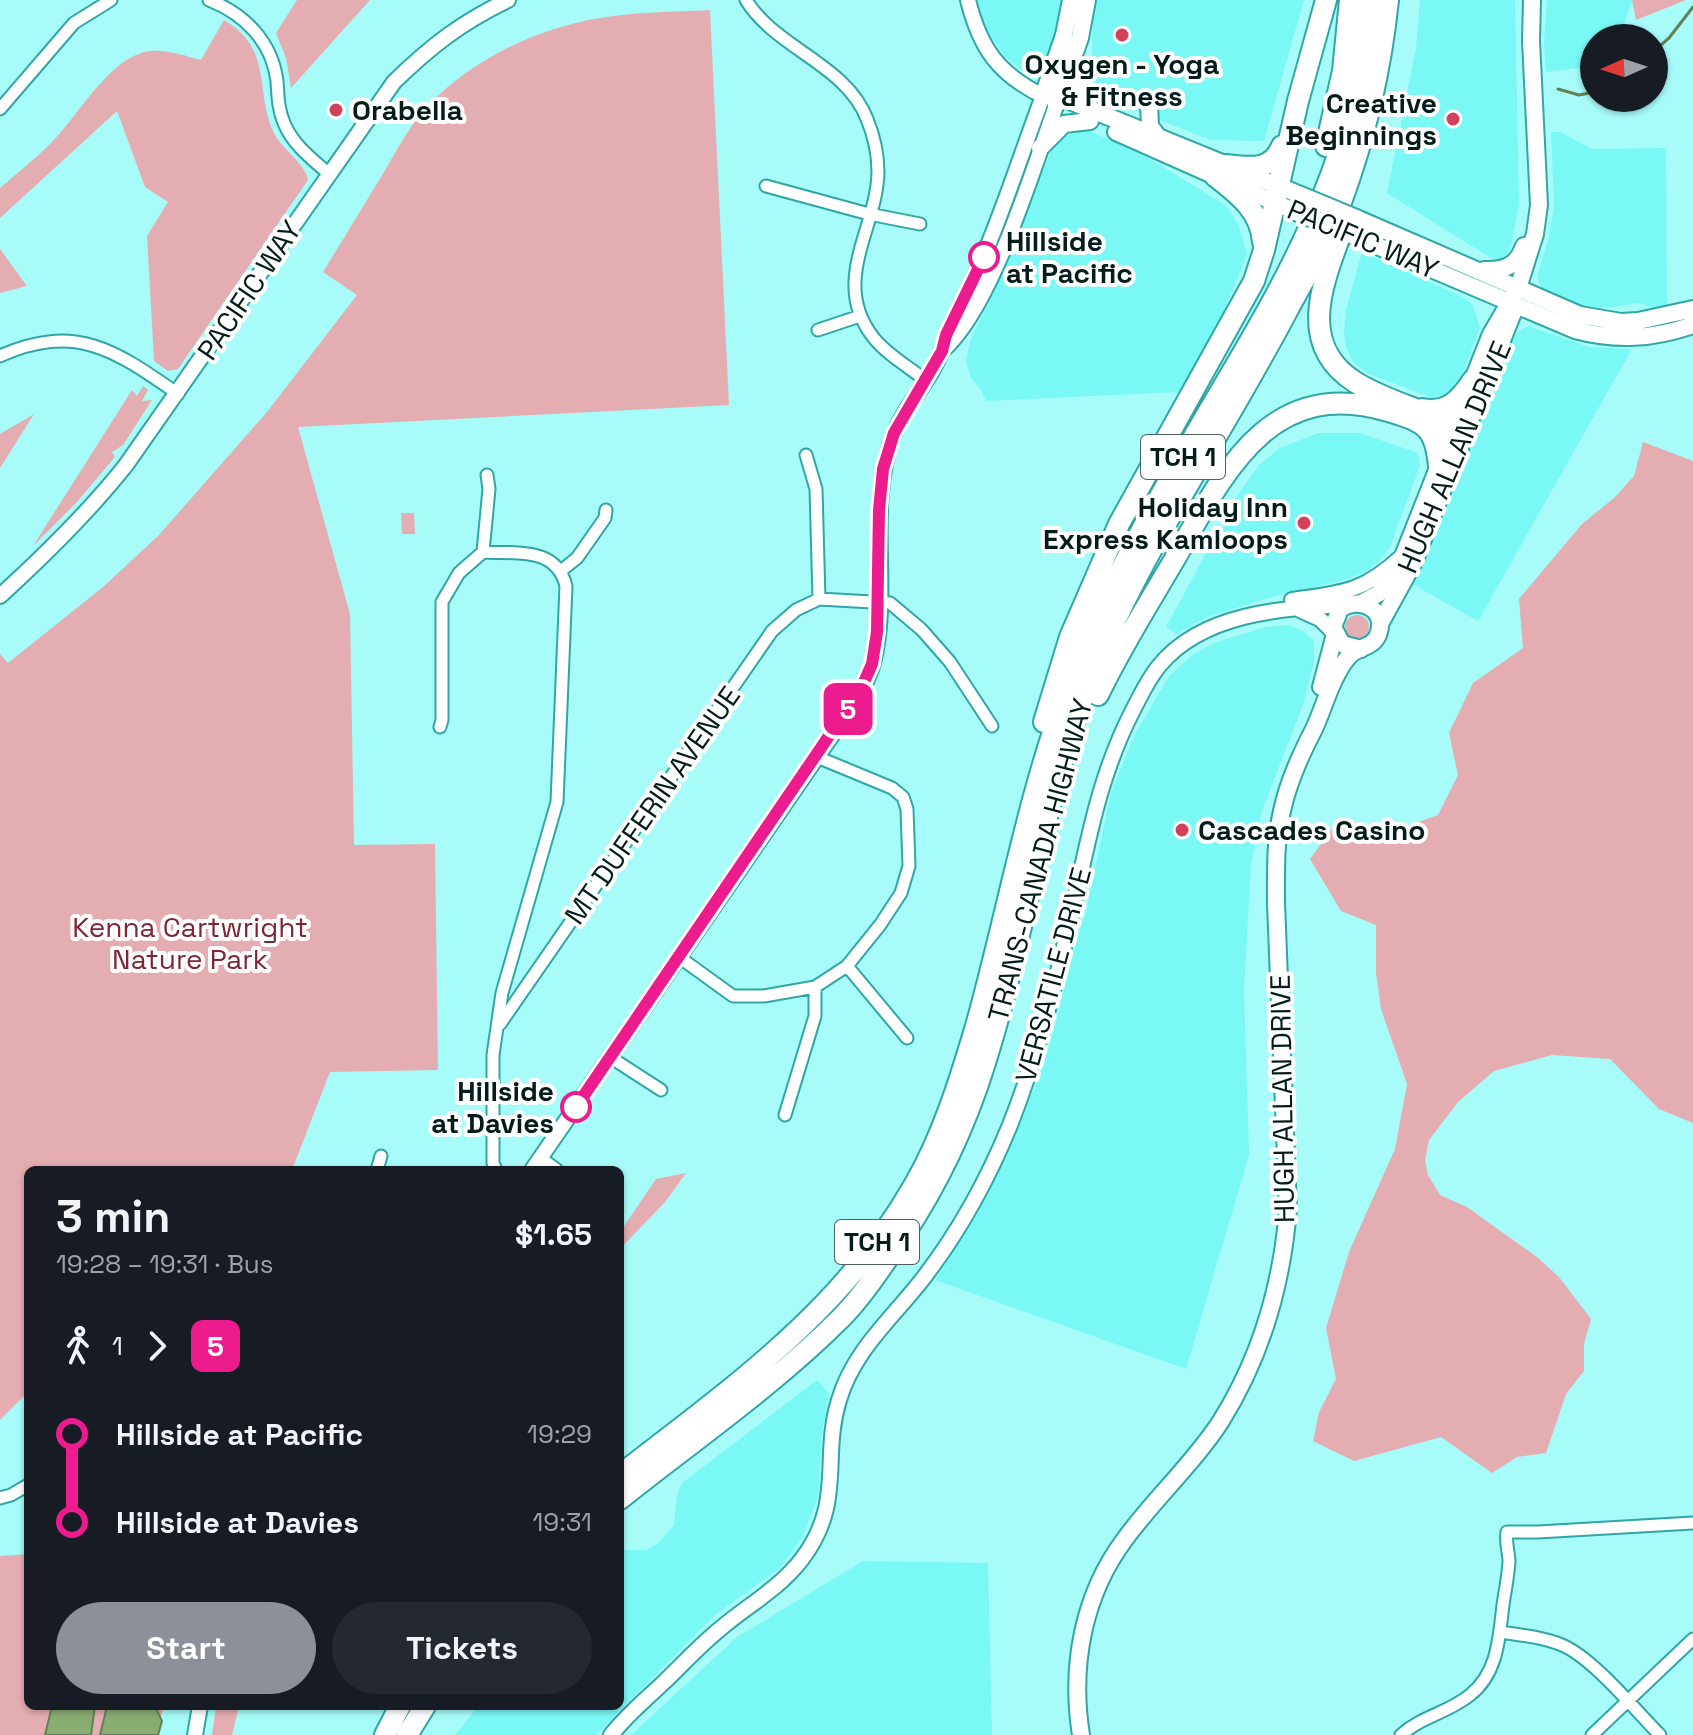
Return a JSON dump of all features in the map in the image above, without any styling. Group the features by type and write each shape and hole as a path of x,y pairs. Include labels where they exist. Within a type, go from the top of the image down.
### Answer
{"highway":[{"path":"1019,855 1029,782 1040,733 1083,603 1119,524 1254,281 1326,0"},
{"path":"1240,359 1257,309 1294,235 1317,174 1343,71 1350,0"},
{"name":"TRANS-CANADA HIGHWAY","path":"624,1472 778,1352 856,1268 914,1185 960,1082 1051,737 1103,605 1136,541 1285,280 1324,195 1356,85 1368,0"},
{"path":"1388,0 1391,49 1382,101 1360,182 1326,273 1319,317 1324,347 1343,372 1365,387 1445,421 1455,441"},
{"name":"TRANS-CANADA HIGHWAY","path":"624,1496 789,1366 845,1315 890,1256 931,1191 956,1141 977,1087 1004,994 1049,813 1085,693 1123,605 1153,547 1267,351 1328,233 1360,143 1379,69 1388,0"},
{"path":"1221,170 1257,167 1272,162 1279,155 1298,101"},
{"path":"1221,170 1255,213 1262,230 1264,250"},
{"path":"1414,407 1431,410 1447,408 1460,398 1473,380"},
{"path":"1049,813 1069,773 1090,712 1108,673 1216,488 1238,455 1258,434 1287,416 1314,406 1356,403 1423,423 1435,437 1439,467"},
{"path":"407,1735 423,1710"},
{"path":"421,1735 431,1710"},
{"path":"383,1735 397,1711"}],"main road":[{"path":"1053,100 1071,0"},
{"path":"1053,100 1074,56 1087,0"},
{"name":"HUGH ALLAN DRIVE","path":"1353,604 1378,594 1404,555 1439,467 1455,441 1532,250 1539,205 1532,0"},
{"path":"1040,148 1064,124 1091,116 1079,91 1074,56"},
{"name":"PACIFIC WAY","path":"1053,100 1276,194 1296,212 1353,226"},
{"path":"1123,123 1140,121 1149,104 1150,126 1159,138"},
{"name":"PACIFIC WAY","path":"1091,116 1123,123 1221,170"},
{"name":"PACIFIC WAY","path":"1276,194 1303,196 1353,226 1476,278 1518,288 1561,308 1596,319 1693,325"},
{"path":"1491,334 1491,308 1476,278 1515,263 1539,205"},
{"name":"PACIFIC WAY","path":"1476,278 1512,304 1555,324 1594,335 1636,338 1673,323 1693,309"},
{"name":"HUGH ALLAN DRIVE","path":"1380,624 1414,562 1491,334 1512,304"},
{"path":"1353,604 1374,610 1380,624 1377,637 1361,649 1342,644 1334,633 1336,614 1353,604"},
{"name":"HUGH ALLAN DRIVE","path":"1304,746 1334,633"},
{"name":"HUGH ALLAN DRIVE","path":"1081,1735 1077,1667 1085,1622 1101,1580 1124,1540 1204,1445 1221,1420 1263,1333 1279,1276 1288,1209 1276,856 1281,811 1304,746 1337,672 1351,654 1361,649"}],"street":[{"path":"0,109 74,23 111,0"},
{"path":"209,0 251,25 265,44 274,65 278,107 285,126 298,146 329,174"},
{"name":"PACIFIC WAY","path":"0,596 43,557 102,495 178,394 394,82 426,51 467,20 508,0"},
{"path":"746,0 774,32 848,87 866,116 876,146 878,175 854,269 860,316 875,339 925,380"},
{"name":"PACIFIC WAY","path":"968,0 980,40 996,64 1020,84 1053,100"},
{"path":"942,351 955,340 987,283 1014,222 1053,100"},
{"path":"536,1164 861,689 872,664 878,602 879,510 883,469 894,433 942,351 946,335 1053,100"},
{"path":"766,186 869,214 920,224"},
{"path":"818,330 860,316"},
{"path":"0,356 28,345 82,342 104,348 178,394"},
{"path":"806,455 816,489 819,599 890,603 922,630 950,662 992,726"},
{"path":"440,727 442,602 459,573 483,552 489,489 487,475"},
{"path":"562,570 577,558 605,518 606,510"},
{"path":"483,552 545,557 562,570 566,586 557,802 502,993 493,1055 491,1101 494,1166"},
{"path":"1269,611 1291,600 1352,591 1370,582 1404,555"},
{"name":"MT DUFFERIN AVENUE","path":"499,1025 772,631 796,610 819,599"},
{"name":"VERSATILE DRIVE","path":"611,1735 721,1628 778,1586 813,1542 827,1508 831,1487 833,1424 837,1403 849,1374 869,1341 909,1297 952,1238 985,1179 1032,1069 1046,1024 1100,787 1123,729 1149,679 1181,644 1210,628 1269,611 1353,604"},
{"path":"1292,608 1320,619 1334,633"},
{"path":"679,957 733,996 764,996 815,987 847,966 880,925 901,893 909,866 907,809 903,797 892,788 817,757"},
{"path":"847,966 907,1038"},
{"path":"785,1115 815,1016 815,987"},
{"path":"610,1057 661,1090"},
{"path":"378,1166 381,1156"},
{"path":"0,1498 24,1487"},
{"path":"1401,1735 1415,1722 1454,1706 1473,1693 1487,1676 1497,1655 1509,1561 1507,1532 1693,1523"},
{"path":"1500,1632 1544,1639 1581,1656 1660,1735"},
{"path":"1592,1735 1693,1639"},
{"path":"195,1735 199,1710"}],"shaded area":[{"path":"976,0 1062,0 1056,34 1043,72 1033,78 1005,57 981,22"},
{"path":"1094,0 1304,0 1264,141 1210,140 1090,92"},
{"path":"1420,0 1515,0 1519,205 1511,245 1499,263 1387,193 1416,48"},
{"path":"1547,0 1632,0 1624,24 1580,24 1580,68 1546,72 1544,41"},
{"path":"1079,129 1088,130 1150,159 1227,206 1239,226 1247,254 1218,327 1179,392 986,401 971,378 966,362 970,341 1008,261 1050,153 1059,139"},
{"path":"1551,132 1560,132 1592,149 1666,148 1667,307 1657,309 1638,303 1583,307 1542,290 1537,276 1549,237 1554,205"},
{"path":"1362,252 1463,297 1473,305 1480,328 1460,380 1451,392 1430,397 1369,374 1353,362 1344,333 1346,310"},
{"path":"1528,326 1589,347 1632,349 1478,621 1412,584 1423,566 1515,334"},
{"path":"1318,433 1360,433 1418,453 1420,466 1390,547 1380,560 1363,573 1341,581 1282,594 1207,617 1176,634 1166,627 1237,496 1259,465 1280,448"},
{"path":"1289,625 1303,631 1314,641 1314,662 1303,705 1262,811 1251,865 1244,990 1249,1155 1186,1369 935,1280 976,1216 1020,1124 1041,1071 1086,912 1111,792 1135,734 1169,676 1192,655 1214,643 1265,627"},
{"path":"817,1380 829,1393 821,1440 819,1488 802,1538 780,1568 715,1615 624,1707 624,1550 645,1550 657,1544 674,1525 677,1495 682,1483"},
{"path":"863,1561 988,1563 992,1735 631,1735 737,1637"},
{"path":"51,1710 94,1710 91,1735 45,1735"},
{"path":"106,1710 157,1710 162,1721 158,1735 100,1735"},
{"path":"475,1710 621,1710 596,1735 455,1735"}],"green space":[{"path":"297,0 370,0 291,88 286,58 276,33"},
{"path":"1632,0 1686,0 1636,20"},
{"name":"Kenna Cartwright Nature Park","path":"710,10 729,405 298,427 350,614 354,845 435,844 438,1070 330,1072 294,1166 24,1166 24,1396 0,1420 0,654 8,663 103,587 159,535 267,412 357,295 323,272 407,132 433,100 475,66 523,41 574,23 655,12"},
{"path":"224,20 240,32 257,58 265,103 275,135 303,168 308,180 178,369 168,371 154,361 147,236 168,202 145,187 117,111 0,218 0,188 51,143 115,68 148,51 171,52 201,60"},
{"path":"0,249 27,286 0,293"},
{"path":"143,386 148,390 142,401 152,400 123,445 112,452 115,457 76,503 33,546 132,390 137,396"},
{"path":"34,414 0,468 0,434"},
{"path":"1643,442 1693,461 1693,1123 1659,1109 1610,1059 1552,1055 1494,1071 1458,1102 1429,1140 1425,1160 1428,1175 1440,1195 1467,1207 1537,1257 1559,1277 1591,1319 1584,1344 1584,1371 1566,1394 1546,1453 1517,1457 1492,1473 1441,1437 1354,1461 1313,1441 1319,1412 1336,1379 1326,1328 1349,1252 1395,1149 1407,1084 1381,1009 1376,973 1376,925 1341,911 1310,859 1337,822 1343,820 1396,830 1438,815 1458,775 1449,733 1473,683 1523,648 1519,599 1582,524 1615,497 1634,476"},
{"path":"401,513 414,513 415,534 402,534"},
{"path":"1357,615 1365,619 1369,627 1365,635 1357,639 1349,635 1345,627 1349,619"},
{"path":"686,1173 665,1202 624,1245 624,1226 656,1179"},
{"path":"24,1554 24,1710 163,1710 153,1735 0,1735 0,1556"},
{"path":"215,1710 238,1710 232,1735 212,1735"}],"waterway":[{"path":"1668,39 1693,7"},
{"path":"1558,89 1580,95"}],"bus line":[{"name":"5","path":"576,1107 861,689 872,664 877,632 879,510 883,469 894,433 942,351 946,335 984,257"}],"place":[{"name":"Oxygen - Yoga & Fitness","path":"1122,35"},
{"name":"Orabella","path":"336,110"},
{"name":"Creative Beginnings","path":"1453,119"},
{"name":"Hillside at Pacific","path":"984,257"},
{"name":"Holiday Inn Express Kamloops","path":"1304,523"},
{"name":"Cascades Casino","path":"1182,830"},
{"name":"Hillside at Davies","path":"576,1107"}]}
